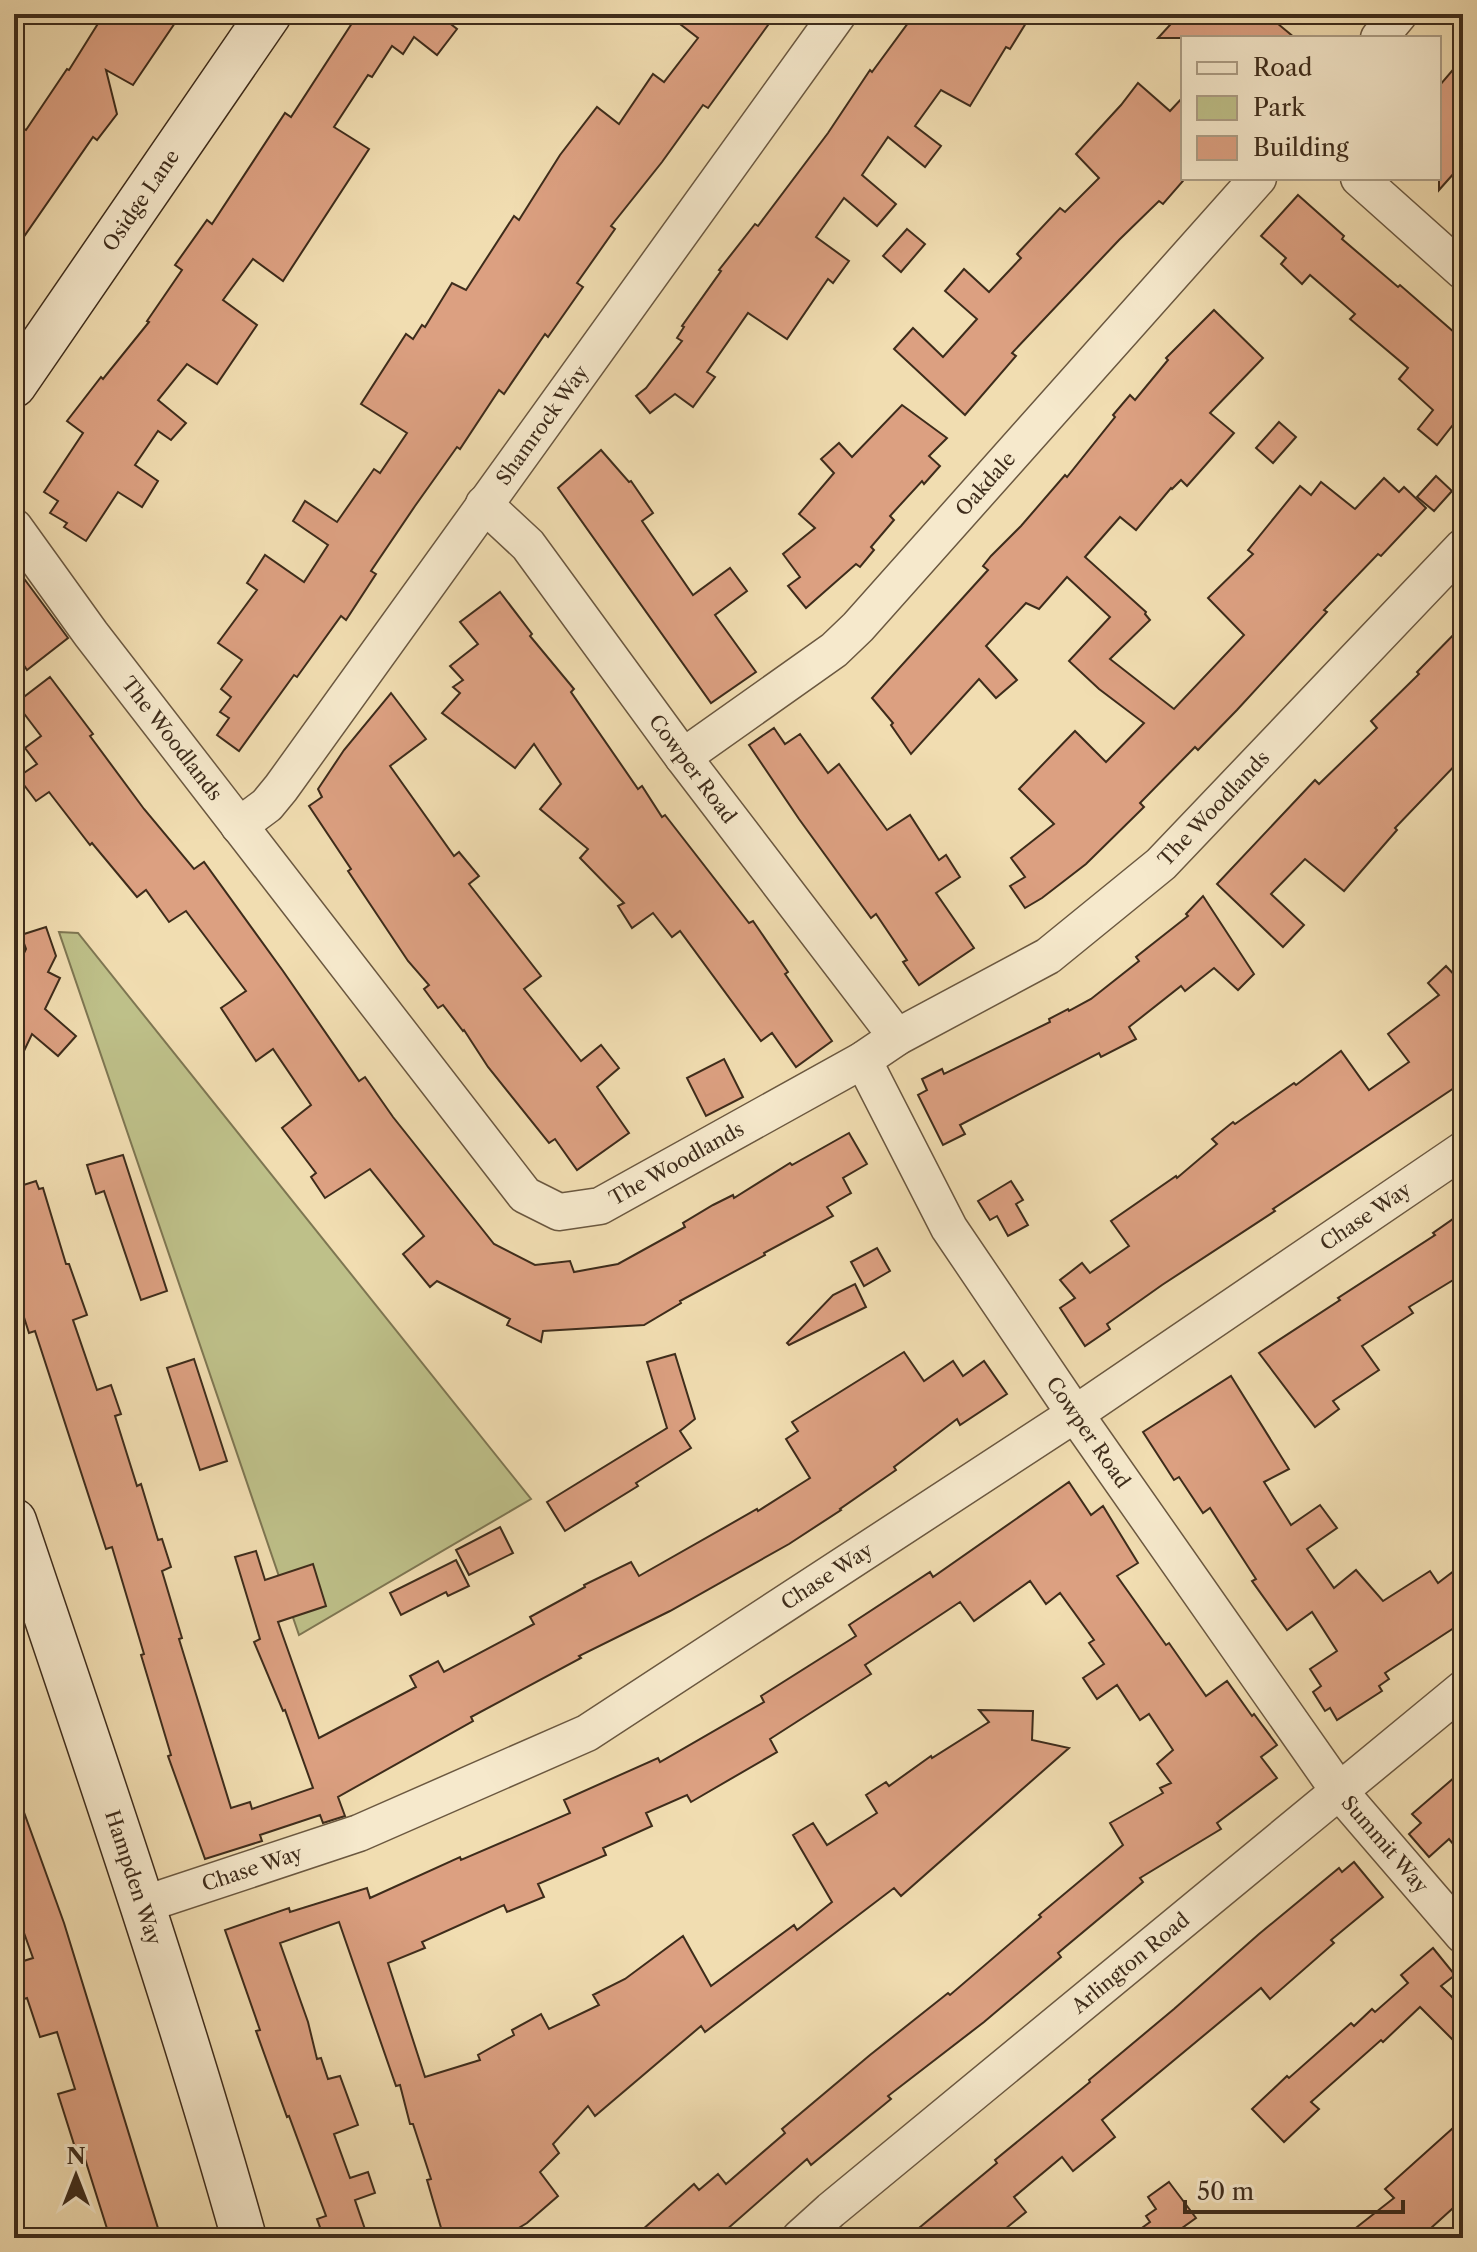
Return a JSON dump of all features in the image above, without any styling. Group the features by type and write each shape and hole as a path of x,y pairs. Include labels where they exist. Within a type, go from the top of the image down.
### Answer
{"street":[{"name":"Osidge Lane","path":"14,385 269,14"},
{"name":"Shamrock Way","path":"239,826 267,805 281,788 838,14"},
{"path":"1381,36 1399,14"},
{"name":"Oakdale","path":"683,757 834,650 858,627 1256,180"},
{"path":"1361,180 1463,271"},
{"name":"Cowper Road","path":"484,504 528,545 683,757 897,1037"},
{"name":"The Woodlands","path":"14,527 91,634 525,1195 559,1212 600,1206 863,1060 897,1037 1048,956 1161,864 1463,547"},
{"name":"Cowper Road","path":"863,1060 949,1228 1339,1791"},
{"name":"Chase Way","path":"142,1905 359,1833 587,1733 1075,1414 1463,1150"},
{"name":"Hampden Way","path":"14,1521 142,1905 244,2238"},
{"name":"Arlington Road","path":"800,2238 1463,1689"},
{"name":"Summit Way","path":"1339,1791 1463,1935"}],"green space":[{"path":"59,932 78,933 531,1499 299,1635"}],"building":[{"path":"104,14 181,14 133,85 106,70 117,114 97,140 93,137 14,251 14,123 26,130"},
{"path":"358,14 438,14 457,29 437,55 414,37 403,54 392,46 372,77 368,75 334,127 369,149 283,281 253,259 223,300 257,325 217,384 187,364 158,400 186,423 171,440 158,431 135,465 158,481 142,507 118,492 86,541 64,527 67,523 50,513 58,501 44,492 83,433 67,421 149,322 182,270 175,265 207,220 212,224 285,113 291,117"},
{"path":"667,14 776,14 708,108 703,105 611,226 615,229 577,283 583,287 548,337 545,334 504,394 499,390 460,449 457,447 415,506 371,571 376,574 346,620 341,616 239,751 217,735 229,718 220,712 231,697 221,689 242,660 218,643 257,590 247,583 265,555 304,582 328,545 293,521 305,501 337,522 374,469 380,473 407,433 361,404 406,334 413,339 422,325 425,327 452,283 466,290 514,216 519,220 560,155 597,107 619,124 653,74 664,82 698,38"},
{"path":"932,14 1011,14 1026,23 1010,49 1006,47 970,106 941,90 915,126 941,146 925,167 888,137 862,175 896,204 877,226 844,198 816,237 849,261 833,283 828,279 787,339 748,313 707,372 715,377 693,407 675,394 650,413 636,396 646,388 682,341 677,338 682,326 719,270 755,224 758,226 828,133 870,70 872,72 914,15 925,23"},
{"path":"1180,14 1266,14 1293,36 1181,36 1158,38"},
{"path":"1463,58 1463,163 1439,190 1441,180 1441,84"},
{"path":"1138,83 1170,111 1181,99 1183,181 1163,204 1159,201 1119,240 1012,353 1016,356 965,415 894,349 913,328 943,357 977,319 945,291 964,269 989,292 1021,258 1017,254 1060,208 1065,212 1099,178 1076,154"},
{"path":"1298,195 1344,236 1342,239 1463,340 1463,412 1437,445 1418,429 1433,410 1399,379 1408,368 1350,319 1355,314 1310,275 1302,284 1281,264 1286,258 1261,236"},
{"path":"907,229 925,244 901,272 883,256"},
{"path":"1214,310 1263,358 1210,413 1234,433 1187,486 1181,480 1171,488 1136,530 1120,517 1085,557 1146,612 1150,620 1110,659 1174,709 1244,635 1208,598 1253,554 1248,550 1300,486 1311,495 1321,482 1355,509 1384,478 1399,492 1404,487 1426,508 1324,610 1327,612 1237,710 1140,803 1144,807 1086,864 1025,908 1010,886 1025,877 1011,858 1054,824 1019,789 1075,731 1106,762 1144,723 1099,689 1069,661 1110,617 1067,577 1039,609 1026,603 986,646 1017,680 996,698 979,679 911,754 891,725 893,723 872,698 988,570 983,566 991,556 1065,475 1067,477 1130,395 1135,400 1168,360 1166,358"},
{"path":"902,405 947,438 929,456 940,466 890,516 894,520 871,547 874,550 860,567 856,564 806,608 788,586 800,577 783,554 815,528 799,514 834,473 821,459 839,443 852,457"},
{"path":"1279,422 1296,437 1273,463 1256,448"},
{"path":"601,450 631,481 653,513 642,521 693,595 730,568 747,591 715,615 756,672 711,703 558,488"},
{"path":"1436,476 1452,491 1434,511 1417,497"},
{"path":"14,565 68,638 27,670 14,650"},
{"path":"500,592 532,634 530,636 574,689 571,692 638,789 642,786 662,817 665,815 749,923 753,921 788,972 785,974 832,1041 796,1067 772,1033 761,1041 680,931 672,937 653,913 632,928 618,906 624,903 580,858 588,849 540,809 561,784 534,744 515,768 442,713 460,693 453,687 463,680 450,666 478,644 460,622"},
{"path":"1463,625 1463,757 1395,828 1397,830 1344,891 1305,859 1271,894 1304,925 1283,947 1217,884 1315,780 1319,784 1377,728 1371,721"},
{"path":"50,677 144,809 194,869 204,862 359,1081 365,1077 494,1244 535,1265 570,1261 574,1272 618,1264 685,1227 683,1223 713,1205 733,1195 734,1198 790,1163 792,1165 849,1133 867,1164 843,1178 851,1193 827,1207 833,1216 680,1301 644,1325 543,1331 541,1342 507,1325 510,1319 437,1281 430,1287 403,1254 424,1236 370,1169 325,1198 311,1177 316,1173 282,1128 311,1105 273,1049 256,1061 221,1008 246,991 186,911 169,922 146,890 137,897 92,843 90,845 49,792 36,801 18,777 37,764 25,748 41,736 16,703"},
{"path":"391,693 426,739 390,766 454,856 459,852 479,876 469,884 541,976 524,989 581,1061 601,1045 619,1068 597,1087 629,1133 577,1170 555,1139 549,1143 443,1005 438,1008 424,989 429,985 408,961 309,806 322,797 318,789 344,750"},
{"path":"774,728 785,744 800,734 828,773 839,764 887,830 910,815 939,860 946,855 960,877 936,893 974,948 919,985 903,962 907,960 876,914 871,918 749,745"},
{"path":"1203,896 1254,974 1238,990 1214,968 1185,991 1181,986 1129,1027 1136,1039 1101,1057 1099,1053 960,1125 965,1134 943,1145 918,1095 927,1090 922,1079 942,1069 944,1074 1091,999 1139,961 1136,957 1188,916 1186,914"},
{"path":"46,927 56,956 48,972 60,978 45,1009 76,1036 58,1056 32,1034 14,1072 14,974 26,949 21,935"},
{"path":"1446,966 1460,981 1463,978 1463,1082 1162,1285 1107,1324 1110,1329 1085,1346 1060,1308 1075,1298 1060,1280 1082,1263 1090,1273 1129,1246 1111,1221 1177,1178 1217,1144 1212,1139 1233,1122 1235,1124 1294,1083 1296,1085 1341,1051 1369,1090 1409,1062 1388,1034 1439,995 1428,983"},
{"path":"724,1059 743,1097 706,1116 687,1078"},
{"path":"123,1155 167,1291 141,1300 104,1191 96,1194 87,1165"},
{"path":"36,1181 39,1189 43,1188 66,1264 69,1264 87,1315 73,1320 97,1390 111,1385 121,1414 115,1416 137,1486 141,1484 158,1540 162,1539 171,1567 162,1571 182,1638 179,1639 231,1808 250,1802 252,1809 313,1788 285,1710 254,1642 260,1639 235,1557 256,1551 265,1580 313,1564 326,1606 278,1622 319,1738 416,1687 410,1676 438,1661 444,1672 534,1624 530,1617 584,1585 631,1562 639,1576 758,1511 810,1478 786,1439 798,1431 792,1422 904,1352 924,1381 953,1361 963,1376 984,1361 1007,1394 960,1425 957,1419 894,1467 896,1470 789,1544 670,1611 579,1656 581,1658 471,1717 473,1721 338,1797 345,1816 323,1823 320,1815 260,1835 262,1841 205,1859 168,1756 171,1755 141,1655 144,1654 112,1547 106,1549 35,1331 29,1333 14,1286 14,1188"},
{"path":"1011,1181 1023,1200 1016,1204 1028,1225 1008,1236 997,1216 990,1220 978,1201"},
{"path":"1463,1212 1463,1274 1409,1307 1413,1313 1362,1346 1379,1370 1333,1401 1339,1409 1315,1427 1259,1353 1435,1235 1433,1233"},
{"path":"877,1248 890,1271 864,1286 851,1262"},
{"path":"855,1284 866,1307 789,1345 787,1343 833,1295"},
{"path":"675,1354 695,1419 680,1431 691,1448 636,1483 638,1486 565,1531 547,1502 667,1428 647,1362"},
{"path":"194,1359 227,1461 200,1470 167,1368"},
{"path":"1231,1376 1289,1469 1264,1482 1291,1525 1320,1505 1337,1528 1307,1549 1334,1588 1356,1570 1383,1601 1430,1571 1438,1583 1463,1564 1463,1622 1385,1673 1389,1679 1379,1686 1382,1691 1337,1720 1330,1708 1325,1711 1313,1692 1321,1686 1310,1669 1337,1651 1312,1612 1287,1630 1252,1581 1256,1579 1210,1508 1203,1513 1179,1477 1174,1480 1143,1432"},
{"path":"1069,1482 1091,1515 1103,1506 1138,1563 1117,1576 1206,1696 1227,1681 1277,1745 1261,1757 1277,1778 1217,1823 1221,1829 1140,1878 1143,1882 1058,1953 1061,1957 984,2022 888,2096 891,2099 811,2165 807,2159 717,2238 633,2238 694,2184 699,2190 718,2174 726,2184 785,2133 782,2129 870,2055 948,1993 950,1995 1123,1845 1110,1823 1163,1793 1160,1788 1171,1783 1157,1764 1173,1750 1149,1714 1140,1720 1117,1685 1097,1699 1083,1678 1104,1664 1089,1643 1094,1640 1060,1593 1046,1604 1030,1581 974,1621 960,1602 865,1665 871,1674 770,1739 777,1752 691,1802 687,1795 646,1813 652,1826 603,1848 606,1855 538,1884 544,1897 507,1912 504,1905 422,1942 425,1948 388,1963 425,2077 480,2060 478,2055 514,2035 512,2030 541,2014 549,2029 599,2005 593,1995 625,1979 683,1936 711,1986 794,1925 797,1930 832,1902 793,1835 813,1823 827,1845 877,1813 866,1795 886,1782 889,1786 931,1756 989,1722 979,1710 1033,1711 1032,1740 1069,1748 901,1896 894,1888 705,2032 701,2026 595,2116 588,2106 553,2144 559,2153 540,2172 558,2196 527,2223 502,2238 444,2238 427,2180 431,2179 413,2124 410,2124 400,2085 396,2086 339,1922 280,1943 308,2022 317,2059 321,2058 328,2079 340,2076 358,2125 334,2134 350,2178 368,2172 375,2193 355,2200 368,2238 324,2238 317,2219 326,2216 256,2031 260,2030 225,1930 289,1908 290,1912 367,1888 370,1898 460,1857 461,1860 570,1813 564,1800 658,1758 660,1762 764,1702 761,1696 856,1636 849,1625 930,1572 933,1577"},
{"path":"500,1527 513,1553 469,1575 456,1550"},
{"path":"456,1560 469,1586 448,1596 446,1592 401,1615 390,1593"},
{"path":"1463,1770 1463,1856 1449,1839 1429,1857 1409,1834 1421,1823 1412,1814"},
{"path":"14,1793 17,1793 64,1923 161,2238 110,2238 85,2159 79,2160 58,2094 75,2089 57,2032 40,2037 27,1998 24,1999 14,1964 33,1958 14,1905"},
{"path":"1354,1862 1383,1897 1331,1940 1334,1943 1270,1999 1261,1988 1102,2120 1115,2137 1073,2171 1062,2157 1014,2197 1026,2212 994,2238 907,2238 1259,1934 1339,1868 1342,1872"},
{"path":"1433,1948 1455,1975 1441,1986 1463,2008 1463,2050 1420,2007 1311,2102 1319,2109 1284,2142 1252,2109 1351,2023 1354,2026 1372,2009 1375,2012 1408,1983 1401,1975"},
{"path":"1463,2119 1463,2199 1420,2238 1343,2238 1394,2198 1385,2189"},
{"path":"1169,2182 1196,2218 1168,2238 1128,2238 1150,2222 1146,2216 1156,2209 1148,2197"}]}
